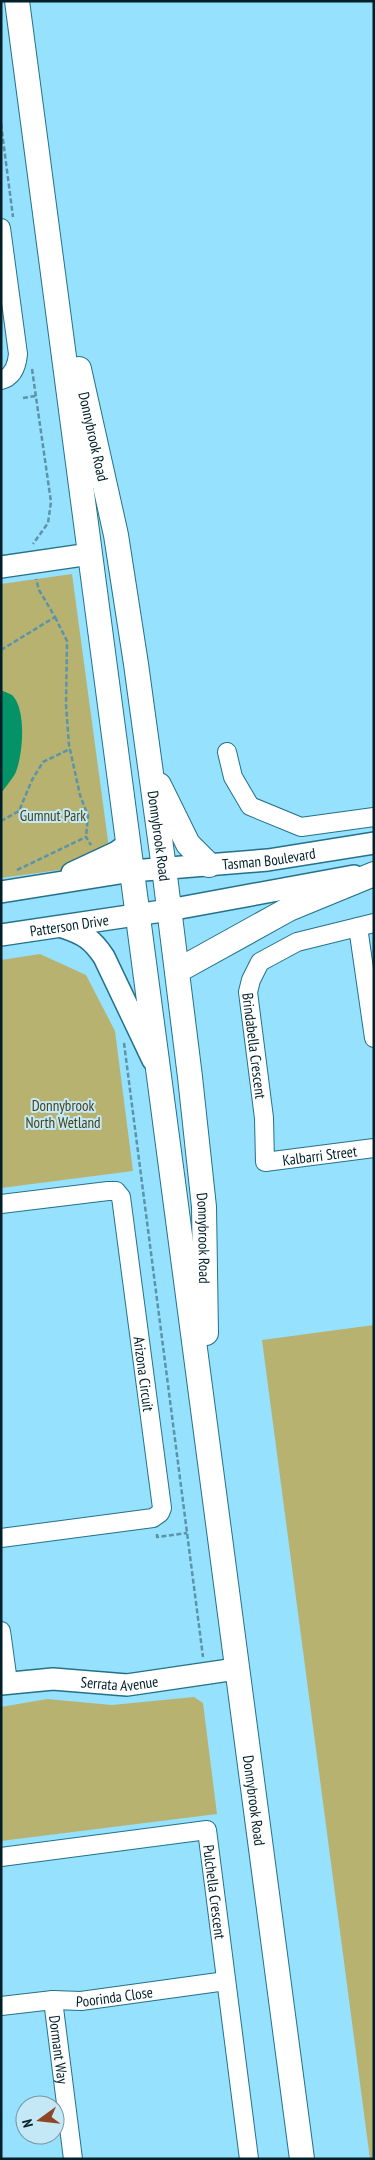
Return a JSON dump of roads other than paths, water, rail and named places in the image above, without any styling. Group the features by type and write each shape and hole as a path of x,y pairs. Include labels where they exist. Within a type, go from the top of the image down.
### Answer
{"main road":[{"name":"Donnybrook Road","path":"17,1 302,2159"},
{"name":"Donnybrook Road","path":"48,238 116,535 164,868 204,1207 207,1442"},
{"path":"149,758 165,800 188,844 209,865"},
{"path":"177,971 289,909 374,873"}],"street":[{"path":"1,380 5,379 17,367 18,354 7,223"},
{"path":"1,567 90,554"},
{"path":"227,752 233,777 250,806 301,827 374,817"},
{"name":"Tasman Boulevard","path":"132,871 268,860 374,843"},
{"path":"52,883 117,852 128,844"},
{"path":"1,892 132,871"},
{"name":"Tasman Boulevard","path":"138,915 374,873"},
{"name":"Patterson Drive","path":"1,935 138,915"},
{"path":"366,925 374,1038"},
{"name":"Brindabella Crescent","path":"265,1162 264,1118 248,992 251,980 260,962 296,942 366,925"},
{"path":"63,926 82,934 95,943 104,956 159,1072"},
{"name":"Kalbarri Street","path":"265,1162 374,1148"},
{"name":"Arizona Circuit","path":"1,1204 108,1191 116,1192 121,1197 162,1508 160,1513 153,1518 1,1538"},
{"path":"1,1631 4,1683"},
{"name":"Serrata Avenue","path":"4,1683 53,1679 127,1685 236,1669"},
{"name":"Pulchella Crescent","path":"1,1857 207,1830 249,2159"},
{"name":"Poorinda Close","path":"1,2006 53,2000 81,2001 226,1981"},
{"name":"Dormant Way","path":"53,2000 73,2159"}],"park label":[{"name":"Gumnut Park","path":"53,815"},
{"name":"Donnybrook North Wetland","path":"63,1114"}]}
